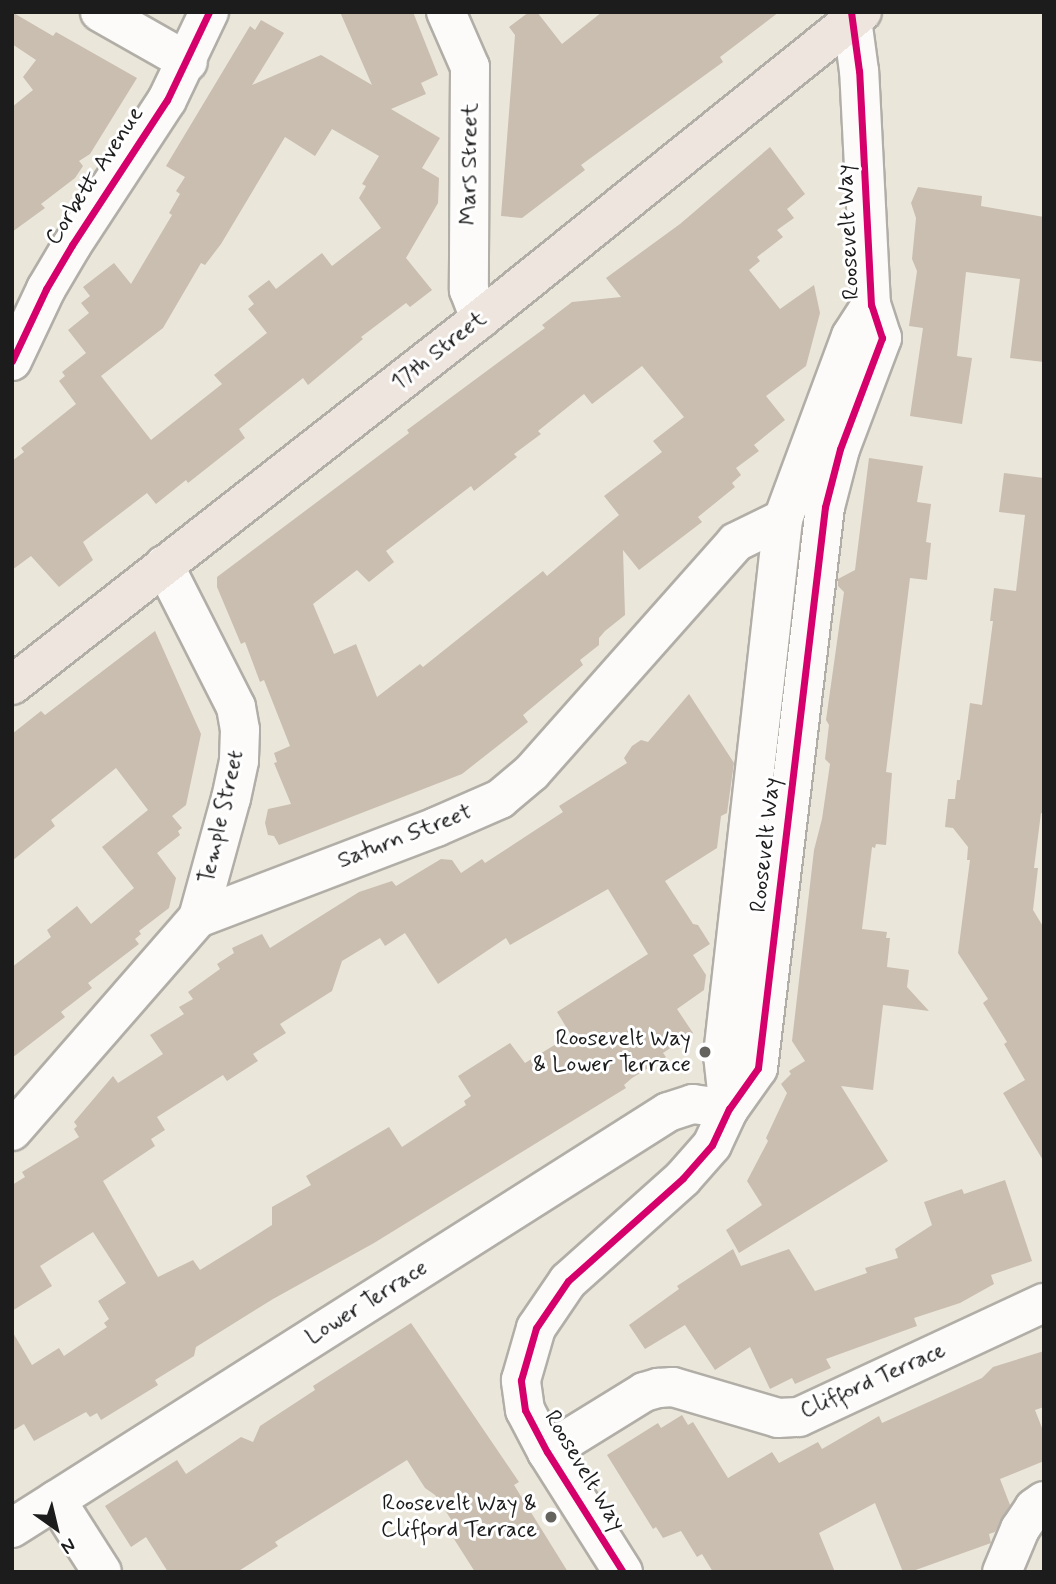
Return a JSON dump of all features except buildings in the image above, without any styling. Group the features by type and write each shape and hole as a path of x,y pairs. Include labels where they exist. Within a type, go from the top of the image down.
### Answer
{"main road":[{"name":"17th Street","path":"12,685 480,319 855,15"}],"street":[{"path":"100,12 188,62"},
{"name":"Corbett Avenue","path":"12,360 59,267 167,100 188,62 209,12"},
{"name":"Mars Street","path":"446,12 470,67 469,290 480,319"},
{"name":"Roosevelt Way","path":"623,1572 547,1452 525,1410 521,1380 536,1328 568,1281 683,1178 712,1145 729,1109 758,1068 764,1040 825,507 840,449 882,338 870,305 855,15"},
{"name":"Roosevelt Way","path":"729,1109 723,1055 783,519 851,337 870,305"},
{"name":"Saturn Street","path":"12,1131 198,918 436,827 500,799 532,772 736,542 783,519"},
{"name":"Temple Street","path":"164,565 236,707 240,730 233,786 198,918"},
{"name":"Lower Terrace","path":"12,1528 668,1112 693,1104 729,1109"},
{"name":"Clifford Terrace","path":"547,1452 645,1392 658,1388 673,1387 778,1418 799,1417 1044,1303"},
{"path":"56,1500 102,1572"},
{"path":"1002,1572 1020,1529 1034,1508 1044,1501"}],"cycle path":[{"path":"12,361 46,289 72,245 167,100 209,12"},
{"path":"623,1572 547,1452 525,1410 521,1380 536,1328 568,1281 683,1178 712,1145 729,1109 758,1068 825,507 840,449 882,338 871,305 859,71 851,12"}],"place":[{"name":"Roosevelt Way & Lower Terrace","path":"705,1052"},
{"name":"Roosevelt Way & Clifford Terrace","path":"551,1517"}]}
